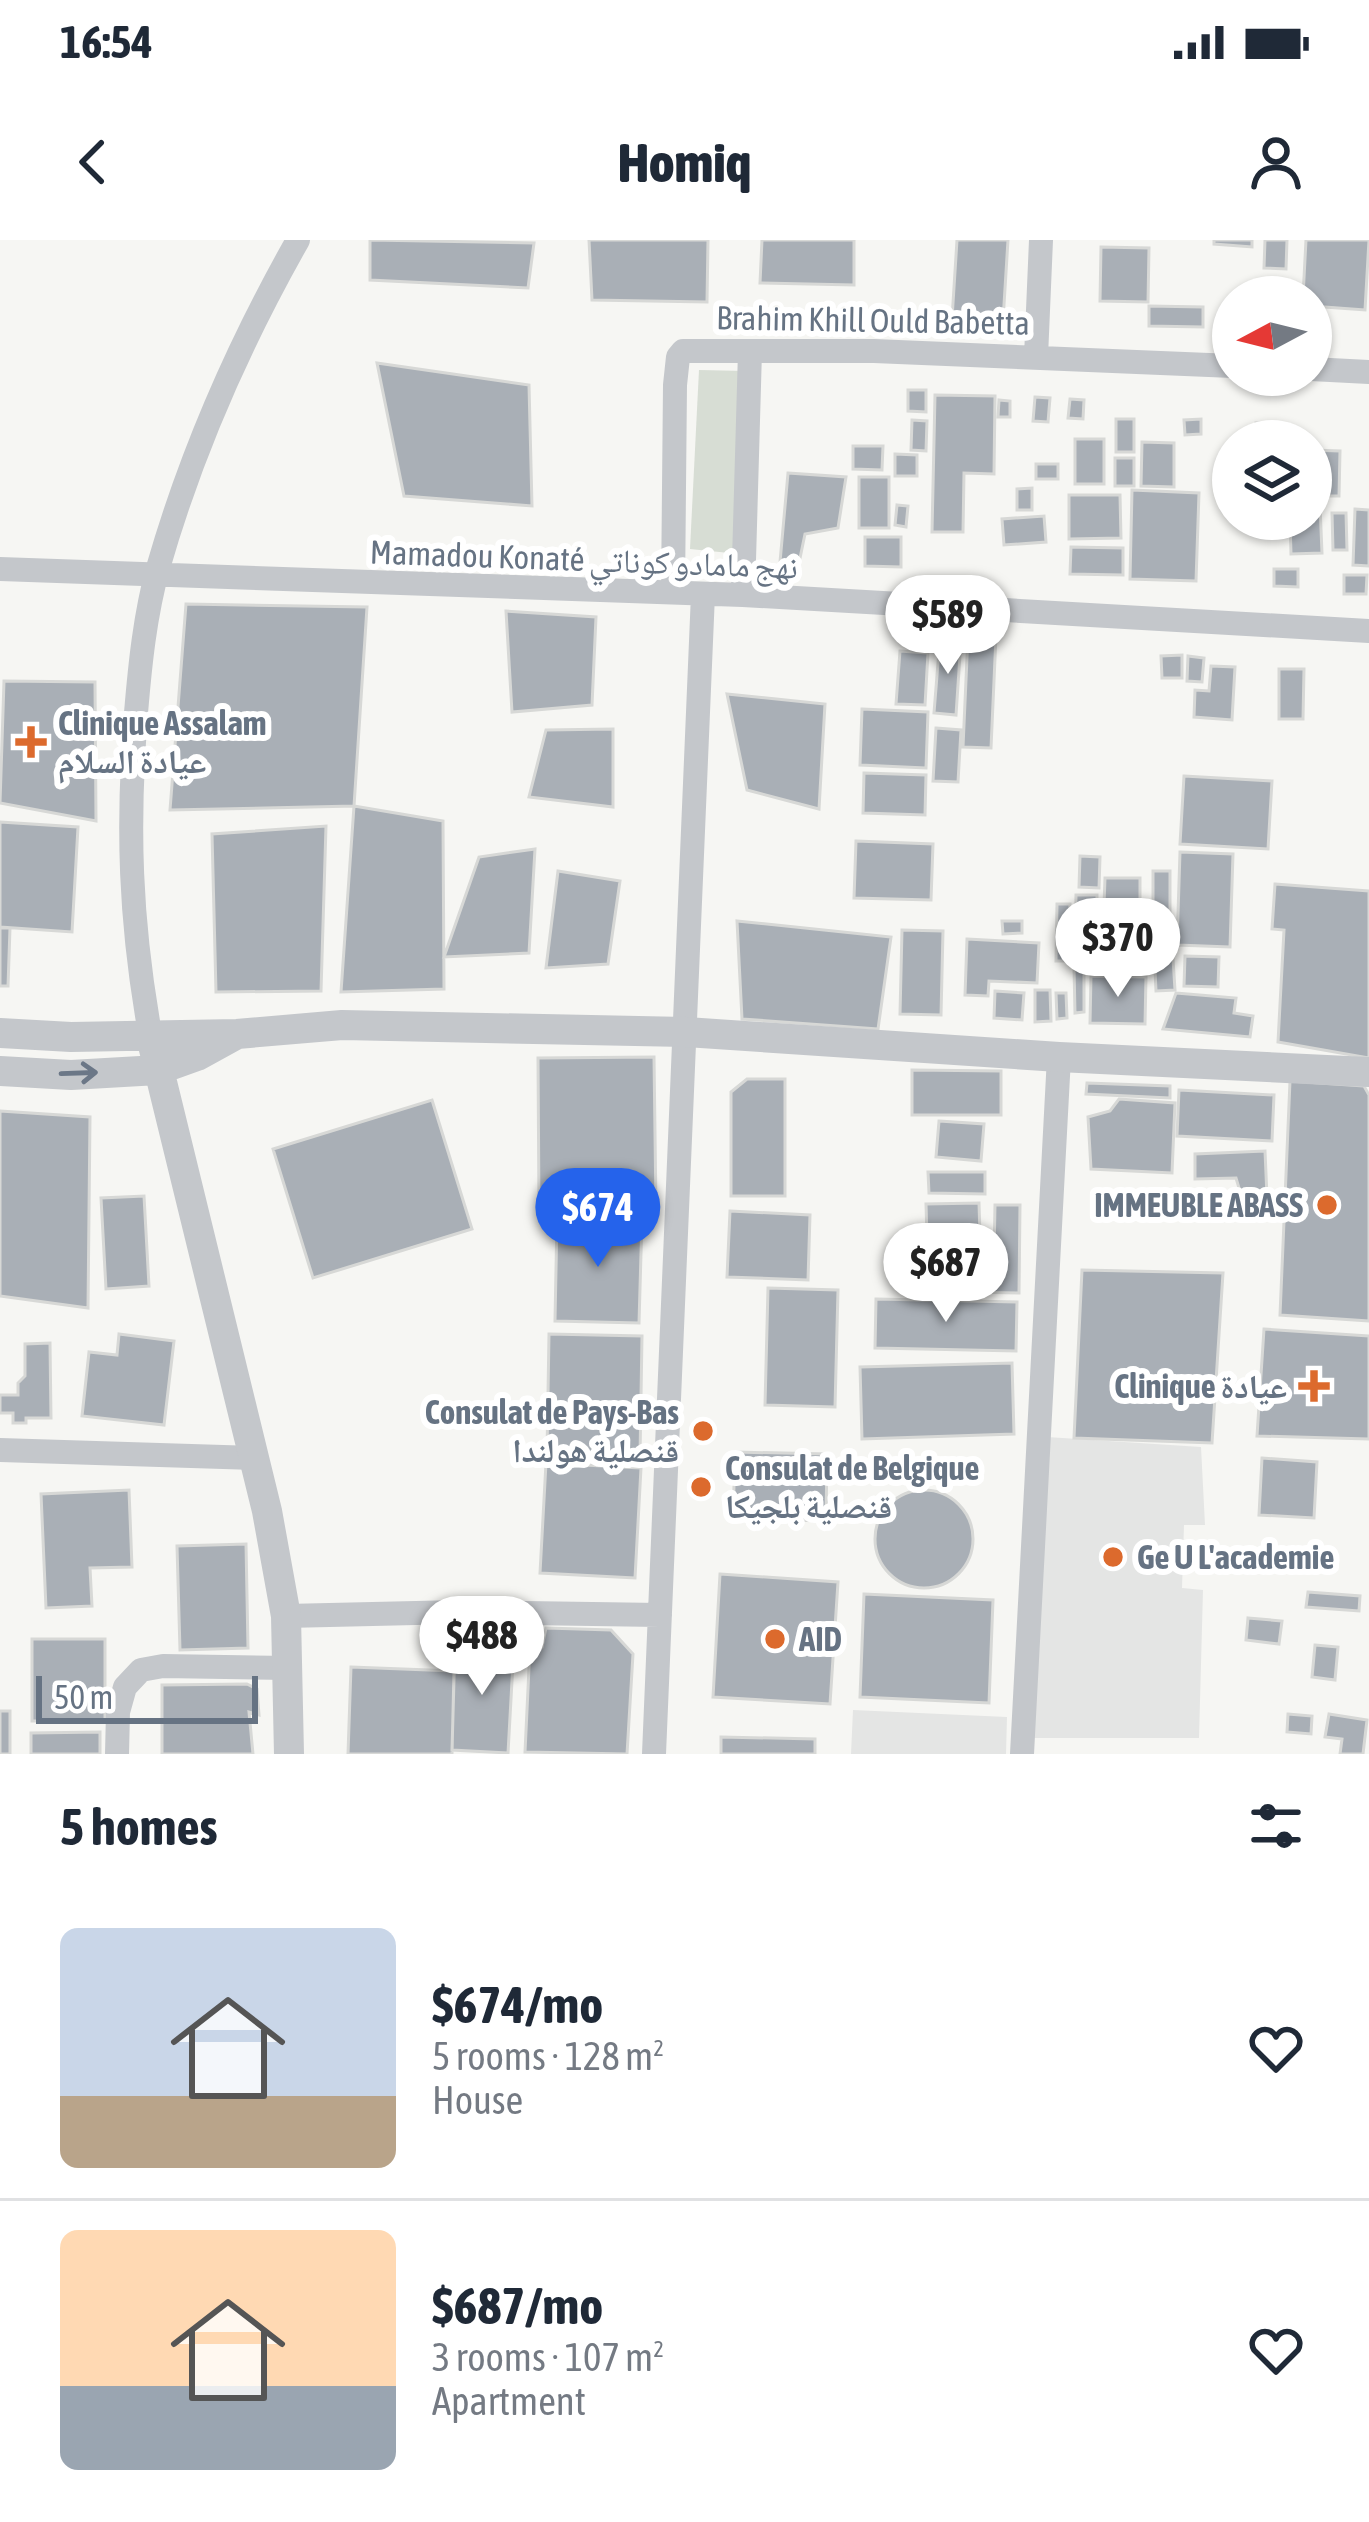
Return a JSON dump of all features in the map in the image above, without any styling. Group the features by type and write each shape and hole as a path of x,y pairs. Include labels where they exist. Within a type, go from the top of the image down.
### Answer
{"street":[{"path":"289,1754 286,1616 255,1458 150,1033 137,962 128,849 140,662 157,572 228,373 298,240"},
{"path":"1036,357 1041,240"},
{"name":"Brahim Khill Ould Babetta","path":"674,592 678,357 690,349 1212,365"},
{"path":"743,595 750,351"},
{"path":"1332,370 1369,372"},
{"name":"Mamadou Konaté نهج مامادو كوناتي","path":"0,568 743,595 1369,631"},
{"path":"654,1754 704,594"},
{"path":"0,1033 238,1034 342,1025 686,1032 1058,1058 1369,1072"},
{"path":"0,1071 70,1075 158,1070 238,1034"},
{"path":"1022,1754 1058,1058"},
{"path":"0,1450 255,1458"},
{"path":"286,1616 459,1612 660,1616"},
{"path":"118,1754 118,1712 125,1687 141,1670 163,1666 288,1668"}],"shaded area":[{"path":"699,370 746,371 739,554 690,549"},
{"name":"Ge U L'academie","path":"1047,1437 1201,1447 1205,1525 1184,1525 1182,1588 1203,1590 1199,1738 1034,1738"},
{"path":"853,1710 1007,1717 1006,1754 851,1754"}],"building":[{"path":"370,240 534,243 528,288 370,280"},
{"path":"589,240 708,240 707,302 592,300"},
{"path":"762,240 854,240 854,285 760,283"},
{"path":"957,240 1008,240 1003,321 952,319"},
{"path":"1214,240 1252,240 1252,247 1214,244"},
{"path":"1265,240 1287,240 1286,269 1264,268"},
{"path":"1306,240 1369,240 1365,310 1332,308 1332,276 1304,276"},
{"path":"1101,247 1149,248 1148,302 1100,301"},
{"path":"1149,306 1203,307 1203,327 1149,326"},
{"path":"377,363 529,385 532,506 404,496"},
{"path":"908,390 926,390 926,412 908,411"},
{"path":"935,395 995,396 994,474 964,473 963,532 932,532"},
{"path":"1035,397 1050,398 1048,422 1033,421"},
{"path":"1070,399 1084,400 1083,419 1068,418"},
{"path":"999,400 1010,401 1010,417 998,417"},
{"path":"1116,419 1134,419 1134,452 1116,452"},
{"path":"1201,419 1201,434 1185,435 1184,420"},
{"path":"912,420 927,421 926,451 911,450"},
{"path":"1075,439 1104,439 1104,484 1075,484"},
{"path":"1142,442 1174,443 1174,487 1141,486"},
{"path":"853,446 883,446 882,470 853,469"},
{"path":"1332,451 1340,451 1339,496 1332,496"},
{"path":"895,454 917,455 917,476 895,476"},
{"path":"1115,458 1134,458 1134,486 1115,486"},
{"path":"1036,464 1058,464 1058,479 1036,479"},
{"path":"788,473 846,477 838,528 805,534 799,563 780,562"},
{"path":"859,477 889,477 889,528 859,528"},
{"path":"1032,488 1032,510 1017,510 1017,489"},
{"path":"1132,490 1199,493 1196,581 1130,579"},
{"path":"1069,495 1120,495 1121,538 1069,539"},
{"path":"897,505 908,506 906,527 895,525"},
{"path":"1355,509 1369,510 1369,566 1353,565"},
{"path":"1332,513 1346,513 1347,550 1333,550"},
{"path":"1044,516 1046,542 1004,545 1002,519"},
{"path":"865,537 901,537 901,567 865,566"},
{"path":"1291,540 1321,540 1322,553 1291,554"},
{"path":"1071,547 1123,548 1123,575 1070,574"},
{"path":"1274,569 1298,569 1298,587 1274,586"},
{"path":"1344,575 1367,575 1366,594 1344,594"},
{"path":"186,604 367,607 354,806 170,810"},
{"path":"506,611 596,617 592,705 512,712"},
{"path":"968,635 996,636 991,748 963,747"},
{"path":"940,638 961,640 956,715 934,713"},
{"path":"900,651 928,653 925,705 896,704"},
{"path":"1182,655 1182,678 1162,678 1161,656"},
{"path":"1188,656 1204,658 1202,682 1187,681"},
{"path":"1211,666 1235,667 1232,720 1194,717 1195,690 1209,691"},
{"path":"1279,669 1304,669 1303,719 1279,719"},
{"path":"4,681 95,682 96,821 0,803"},
{"path":"727,694 825,704 819,809 747,790"},
{"path":"862,709 928,712 926,768 860,765"},
{"path":"936,728 961,730 958,782 933,781"},
{"path":"613,729 613,807 529,797 546,730"},
{"path":"864,773 926,775 925,815 863,813"},
{"path":"1184,776 1272,781 1268,849 1180,844"},
{"path":"354,806 443,821 444,989 341,992"},
{"path":"0,822 78,827 72,932 0,927"},
{"path":"326,826 321,991 216,992 212,834"},
{"path":"856,841 933,844 931,900 854,898"},
{"path":"535,849 529,953 444,957 479,857"},
{"path":"1180,852 1233,854 1230,947 1177,945"},
{"path":"1080,856 1100,857 1099,888 1079,887"},
{"path":"558,871 620,881 608,964 546,968"},
{"path":"1153,871 1170,871 1170,921 1153,921"},
{"path":"1105,878 1140,878 1140,905 1104,905"},
{"path":"1275,884 1369,891 1369,1058 1278,1042 1284,930 1272,929"},
{"path":"1076,895 1097,895 1096,952 1075,951"},
{"path":"1057,904 1070,904 1069,961 1056,961"},
{"path":"1119,910 1146,911 1144,967 1117,966"},
{"path":"737,921 891,937 878,1029 742,1019"},
{"path":"1002,921 1022,921 1022,933 1003,934"},
{"path":"1099,921 1113,921 1112,967 1098,967"},
{"path":"1171,927 1175,990 1156,991 1153,928"},
{"path":"0,928 10,928 8,986 0,986"},
{"path":"902,930 943,931 941,1015 900,1014"},
{"path":"967,939 1039,943 1037,983 989,981 988,996 965,995"},
{"path":"1185,956 1219,957 1218,987 1184,986"},
{"path":"1074,967 1084,967 1084,1012 1075,1013"},
{"path":"1091,976 1146,977 1145,1024 1090,1023"},
{"path":"1035,990 1050,990 1051,1021 1035,1022"},
{"path":"995,991 1024,993 1022,1020 994,1018"},
{"path":"1056,993 1066,993 1067,1018 1057,1019"},
{"path":"1176,993 1236,998 1234,1013 1253,1016 1250,1037 1163,1029"},
{"path":"654,1057 656,1209 539,1210 538,1058"},
{"path":"912,1070 1001,1071 1001,1115 912,1115"},
{"path":"747,1079 785,1079 785,1196 731,1196 731,1092"},
{"name":"IMMEUBLE ABASS","path":"1290,1081 1364,1086 1369,1095 1369,1321 1280,1315"},
{"path":"1087,1083 1170,1086 1170,1098 1086,1094"},
{"path":"1179,1090 1274,1095 1272,1141 1177,1136"},
{"path":"1119,1099 1175,1103 1172,1173 1091,1169 1088,1117 1110,1111"},
{"path":"432,1100 472,1229 313,1278 273,1149"},
{"path":"0,1111 90,1117 88,1308 0,1296"},
{"path":"939,1121 984,1124 981,1161 936,1157"},
{"path":"1265,1151 1267,1197 1242,1198 1236,1178 1195,1179 1195,1154"},
{"path":"928,1172 985,1172 985,1194 929,1193"},
{"path":"144,1196 149,1286 106,1289 101,1198"},
{"path":"979,1203 980,1236 927,1238 926,1204"},
{"path":"995,1205 1020,1205 1019,1293 917,1291 917,1255 994,1256"},
{"path":"730,1211 810,1215 808,1280 727,1277"},
{"path":"557,1218 642,1219 639,1323 555,1321"},
{"path":"1082,1270 1223,1273 1212,1443 1074,1438"},
{"path":"768,1288 838,1290 835,1407 765,1405"},
{"path":"876,1299 1017,1302 1016,1351 875,1348"},
{"name":"Clinique عيادة","path":"1264,1329 1369,1336 1369,1439 1257,1436"},
{"path":"119,1334 174,1341 164,1425 82,1416 89,1352 117,1355"},
{"path":"549,1334 642,1336 640,1457 547,1454"},
{"path":"50,1343 51,1418 13,1423 13,1413 0,1413 0,1395 18,1395 18,1383 25,1376 25,1344"},
{"path":"1012,1363 1014,1434 862,1439 860,1367"},
{"path":"735,1452 827,1454 826,1521 733,1519"},
{"path":"1262,1458 1317,1462 1314,1518 1259,1515"},
{"path":"546,1463 641,1468 635,1578 540,1573"},
{"path":"129,1490 132,1567 90,1568 92,1606 46,1608 41,1494"},
{"path":"924,1490 959,1504 973,1539 959,1574 924,1588 889,1574 875,1539 889,1504"},
{"path":"246,1544 248,1648 180,1650 177,1546"},
{"name":"AID","path":"720,1574 838,1582 830,1704 713,1697"},
{"path":"1308,1592 1360,1596 1359,1611 1306,1607"},
{"path":"864,1594 993,1600 989,1703 860,1697"},
{"path":"1248,1618 1282,1621 1279,1644 1246,1640"},
{"path":"546,1628 611,1630 633,1654 627,1754 525,1752 530,1647 542,1647"},
{"path":"32,1639 105,1639 105,1721 32,1721"},
{"path":"455,1644 514,1645 508,1753 452,1750"},
{"path":"1315,1645 1338,1647 1335,1680 1312,1677"},
{"path":"351,1667 454,1671 452,1754 348,1754"},
{"path":"247,1684 257,1689 259,1715 249,1712 253,1754 162,1754 162,1685"},
{"path":"0,1711 10,1711 10,1754 0,1754"},
{"path":"1288,1714 1312,1716 1311,1734 1287,1732"},
{"path":"1329,1714 1367,1720 1363,1754 1340,1754 1342,1739 1325,1737"},
{"path":"100,1732 100,1754 31,1754 31,1733"},
{"path":"721,1737 815,1739 815,1754 721,1754"}],"place":[{"name":"Clinique Assalam عيادة السلام","path":"31,742"},
{"name":"IMMEUBLE ABASS","path":"1327,1205"},
{"name":"Clinique عيادة","path":"1314,1386"},
{"name":"Consulat de Pays-Bas قنصلية هولندا","path":"703,1431"},
{"name":"Consulat de Belgique قنصلية بلجيكا","path":"701,1487"},
{"name":"Ge U L'academie","path":"1113,1557"},
{"name":"AID","path":"775,1639"}]}
